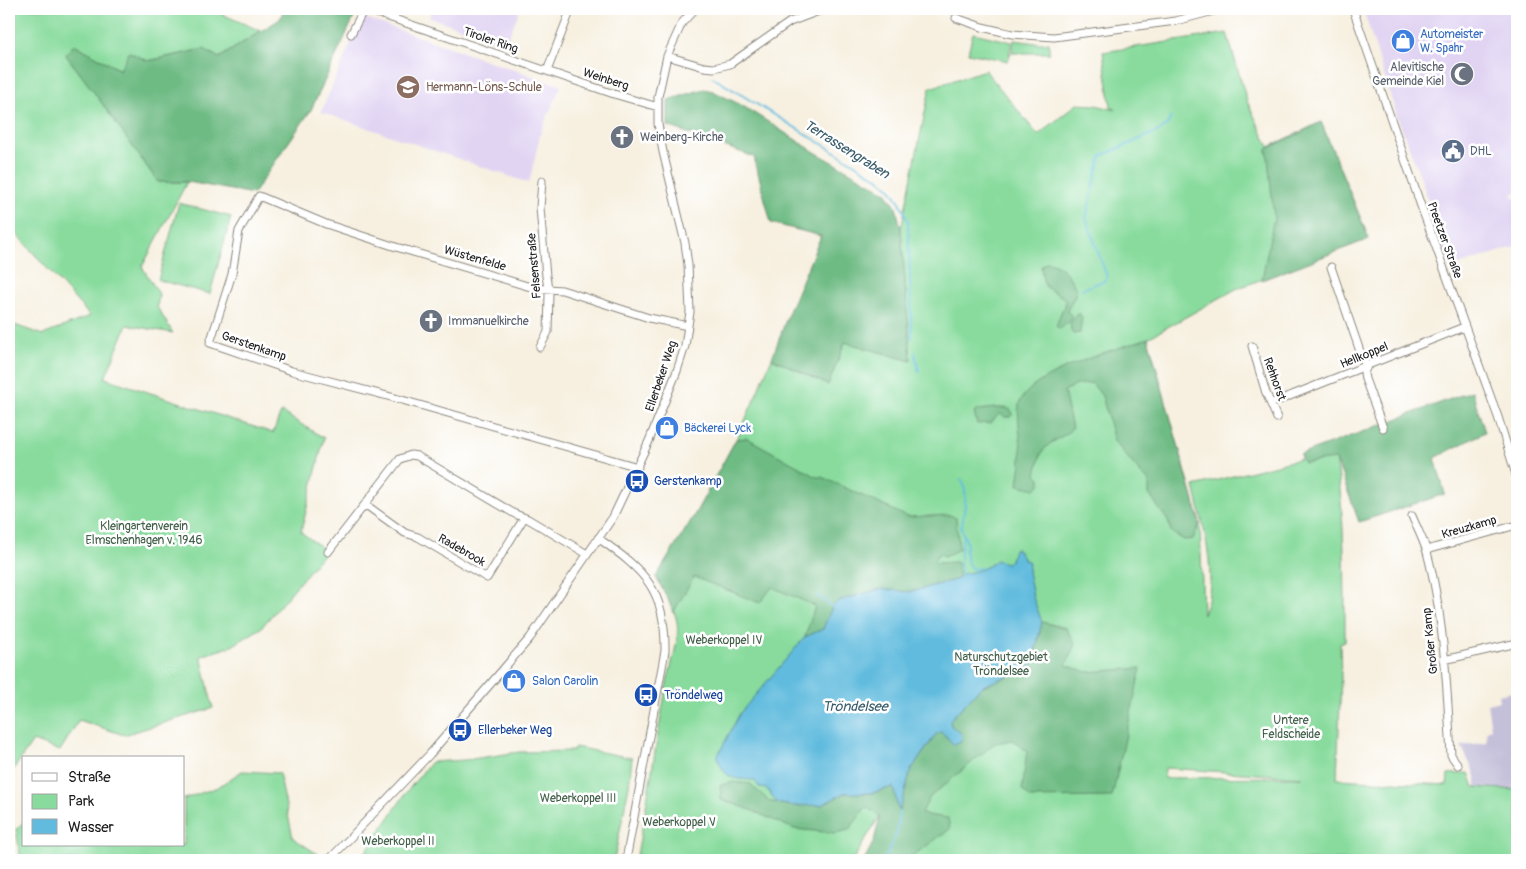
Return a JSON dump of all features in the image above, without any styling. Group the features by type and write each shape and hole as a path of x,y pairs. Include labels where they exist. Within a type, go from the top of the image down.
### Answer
{"street":[{"path":"351,34 364,9"},
{"name":"Tiroler Ring","path":"364,9 547,72"},
{"path":"547,72 571,9"},
{"name":"Ellerbeker Weg","path":"329,860 426,759 502,673 530,638 621,502 638,467 677,371 685,346 688,326 690,283 685,243 662,152 658,124 658,107 660,84 667,56 682,23 696,9"},
{"path":"667,56 704,67 714,68 730,64 790,22 824,9"},
{"path":"956,18 982,27 1012,34 1054,37 1176,21 1221,9"},
{"name":"Preetzer Straße","path":"1353,9 1464,327 1498,417 1517,478"},
{"name":"Weinberg","path":"547,72 658,107"},
{"name":"Felsenstraße","path":"540,347 548,332 549,294 540,208 542,181"},
{"name":"Wüstenfelde","path":"210,343 232,274 239,231 259,196 361,236 534,288 562,290 649,318 688,326"},
{"path":"1331,267 1363,360 1367,366 1364,372 1365,378 1383,428"},
{"name":"Hellkoppel","path":"1272,403 1464,327"},
{"name":"Gerstenkamp","path":"210,343 292,371 395,398 638,467"},
{"name":"Rehhorst","path":"1252,346 1266,393 1277,418"},
{"path":"328,552 400,459 410,454 417,456 587,554"},
{"name":"Radebrook","path":"366,504 404,533 418,537 487,578 524,518"},
{"name":"Großer Kamp","path":"1412,516 1426,550 1436,592 1444,660 1451,755 1458,765"},
{"name":"Kreuzkamp","path":"1426,550 1517,525"},
{"path":"598,538 624,556 644,576 659,604 665,634 665,651 626,860"},
{"path":"1444,660 1517,643"}],"shaded area":[{"path":"432,9 520,9 506,44 429,17"},
{"path":"1363,9 1517,9 1517,192 1512,194 1514,198 1517,198 1517,246 1449,268 1422,181 1396,113"},
{"name":"Hermann-Löns-Schule","path":"362,17 561,86 541,131 529,183 321,112"},
{"path":"1517,691 1517,790 1476,787 1476,776 1461,746 1487,742 1486,732 1491,728 1487,704 1499,701 1498,695"}],"green space":[{"name":"Kleingartenverein Elmschenhagen v. 1946","path":"9,9 210,9 261,31 219,58 204,49 148,61 129,52 120,70 74,44 66,55 158,182 187,182 142,267 159,294 157,307 173,333 127,325 105,378 273,433 281,412 324,438 301,532 326,551 261,628 232,646 201,656 213,708 124,735 79,720 60,751 33,741 9,776 9,323 43,335 90,316 9,226"},
{"path":"284,9 345,9 356,13 311,110 253,194 188,182 158,182 66,55 74,44 120,70 129,52 148,61 204,49 219,58 280,19"},
{"path":"973,33 1012,42 1008,61 968,53"},
{"name":"Naturschutzgebiet Tröndelsee","path":"1227,33 1247,101 1269,147 1321,122 1369,239 1236,289 1148,338 1200,523 1203,614 1208,600 1210,568 1205,534 1194,486 1335,450 1343,522 1345,594 1345,642 1340,644 1341,677 1337,779 1447,785 1448,774 1469,773 1474,787 1517,790 1517,860 907,860 915,853 879,817 853,860 636,860 678,629 673,610 656,577 694,516 740,432 772,358 828,385 845,342 911,361 901,229 930,88 985,70 1038,135 1077,104 1096,105 1116,110 1111,107 1103,52","holes":["1165,768 1303,777 1164,778"]},
{"path":"1014,40 1049,43 1049,53 1012,53"},
{"path":"704,89 713,91 743,106 815,152 886,192 896,207 901,229 911,361 845,342 828,385 772,358 790,309 821,236 771,223 754,157 668,126 668,100"},
{"path":"1321,122 1369,239 1262,280 1274,217 1267,149"},
{"path":"179,203 231,217 210,294 158,280"},
{"path":"1049,262 1058,266 1066,273 1077,291 1067,311 1072,316 1071,320 1060,329 1056,326 1065,307 1065,299 1045,286 1041,267 1044,263"},
{"path":"1079,313 1082,317 1080,333 1073,334 1070,323"},
{"path":"1148,338 1200,523 1193,539 1184,540 1171,532 1168,521 1149,494 1149,480 1143,476 1114,441 1102,396 1092,383 1076,385 1064,391 1072,428 1046,447 1042,453 1036,474 1040,478 1040,485 1035,489 1018,485 1021,464 1019,405 1025,394 1038,383 1056,373 1097,355"},
{"path":"1472,391 1485,432 1435,458 1445,494 1359,522 1336,459 1304,463 1300,455"},
{"path":"1007,408 1013,414 1010,417 1005,417 1000,414 990,423 977,424 974,413 978,410"},
{"path":"747,438 817,477 822,477 908,517 950,515 956,518 959,549 945,556 939,554 934,561 936,563 955,562 958,564 958,579 910,592 881,589 838,601 832,607 823,629 805,637 815,606 772,587 760,603 694,577 673,613 656,577 694,516 736,439"},
{"path":"1042,622 1066,628 1075,644 1066,665 1087,672 1141,668 1112,797 1030,798 1022,790 1027,751 1013,740 995,743 930,797 921,814 948,818 950,829 907,860 864,860 874,841 880,816 866,807 849,830 835,833 794,829 746,808 721,800 720,785 733,782 751,784 768,801 792,806 822,805 844,793 872,793 893,787 899,811 911,770 938,732 942,732 947,738 951,726 950,720 981,687 1020,671 1028,671 1033,661"},
{"name":"Weberkoppel III","path":"575,747 632,758 629,786 614,860 360,860 408,790 431,762 465,760 519,752 573,751"},
{"path":"242,771 279,773 293,838 322,857 318,860 21,860 16,829 22,824 22,846 185,846 185,799 218,787"}],"water":[{"name":"Tröndelsee","path":"1014,549 1017,549 1024,560 1028,561 1033,597 1042,622 1033,661 1028,671 1019,671 981,687 950,720 951,726 962,734 961,742 954,745 942,732 937,733 911,770 899,812 893,787 872,793 844,793 822,805 791,806 777,803 767,789 760,788 754,780 735,778 723,770 717,757 740,713 805,637 823,629 832,607 838,601 881,589 910,592 958,579 961,574 980,570 996,560 1006,563 1011,560"}],"waterway":[{"name":"Terrassengraben","path":"712,77 878,178 890,188 900,202 908,221 912,338"},
{"path":"1082,289 1106,280 1107,277 1086,218 1101,156 1161,130 1167,125 1171,117"},
{"name":"Terrassengraben","path":"915,353 919,372"},
{"name":"Terrassengraben","path":"961,479 965,489 961,528 966,540 967,546 965,551 968,564 972,569 981,568"},
{"path":"961,574 960,560 963,534"},
{"path":"817,595 832,607"},
{"path":"885,860 897,833 899,812"}],"place":[{"name":"Automeister W. Spahr","path":"1403,41"},
{"name":"Alevitische Gemeinde Kiel","path":"1462,74"},
{"name":"Hermann-Löns-Schule","path":"408,87"},
{"name":"Weinberg-Kirche","path":"622,137"},
{"name":"DHL","path":"1453,151"},
{"name":"Immanuelkirche","path":"431,321"},
{"name":"Bäckerei Lyck","path":"667,428"},
{"name":"Gerstenkamp","path":"637,481"},
{"name":"Salon Carolin","path":"514,681"},
{"name":"Tröndelweg","path":"646,695"},
{"name":"Ellerbeker Weg","path":"460,730"}],"park label":[{"name":"Weberkoppel IV","path":"724,640"},
{"name":"Untere Feldscheide","path":"1291,727"},
{"name":"Weberkoppel V","path":"679,822"},
{"name":"Weberkoppel II","path":"398,841"}]}
